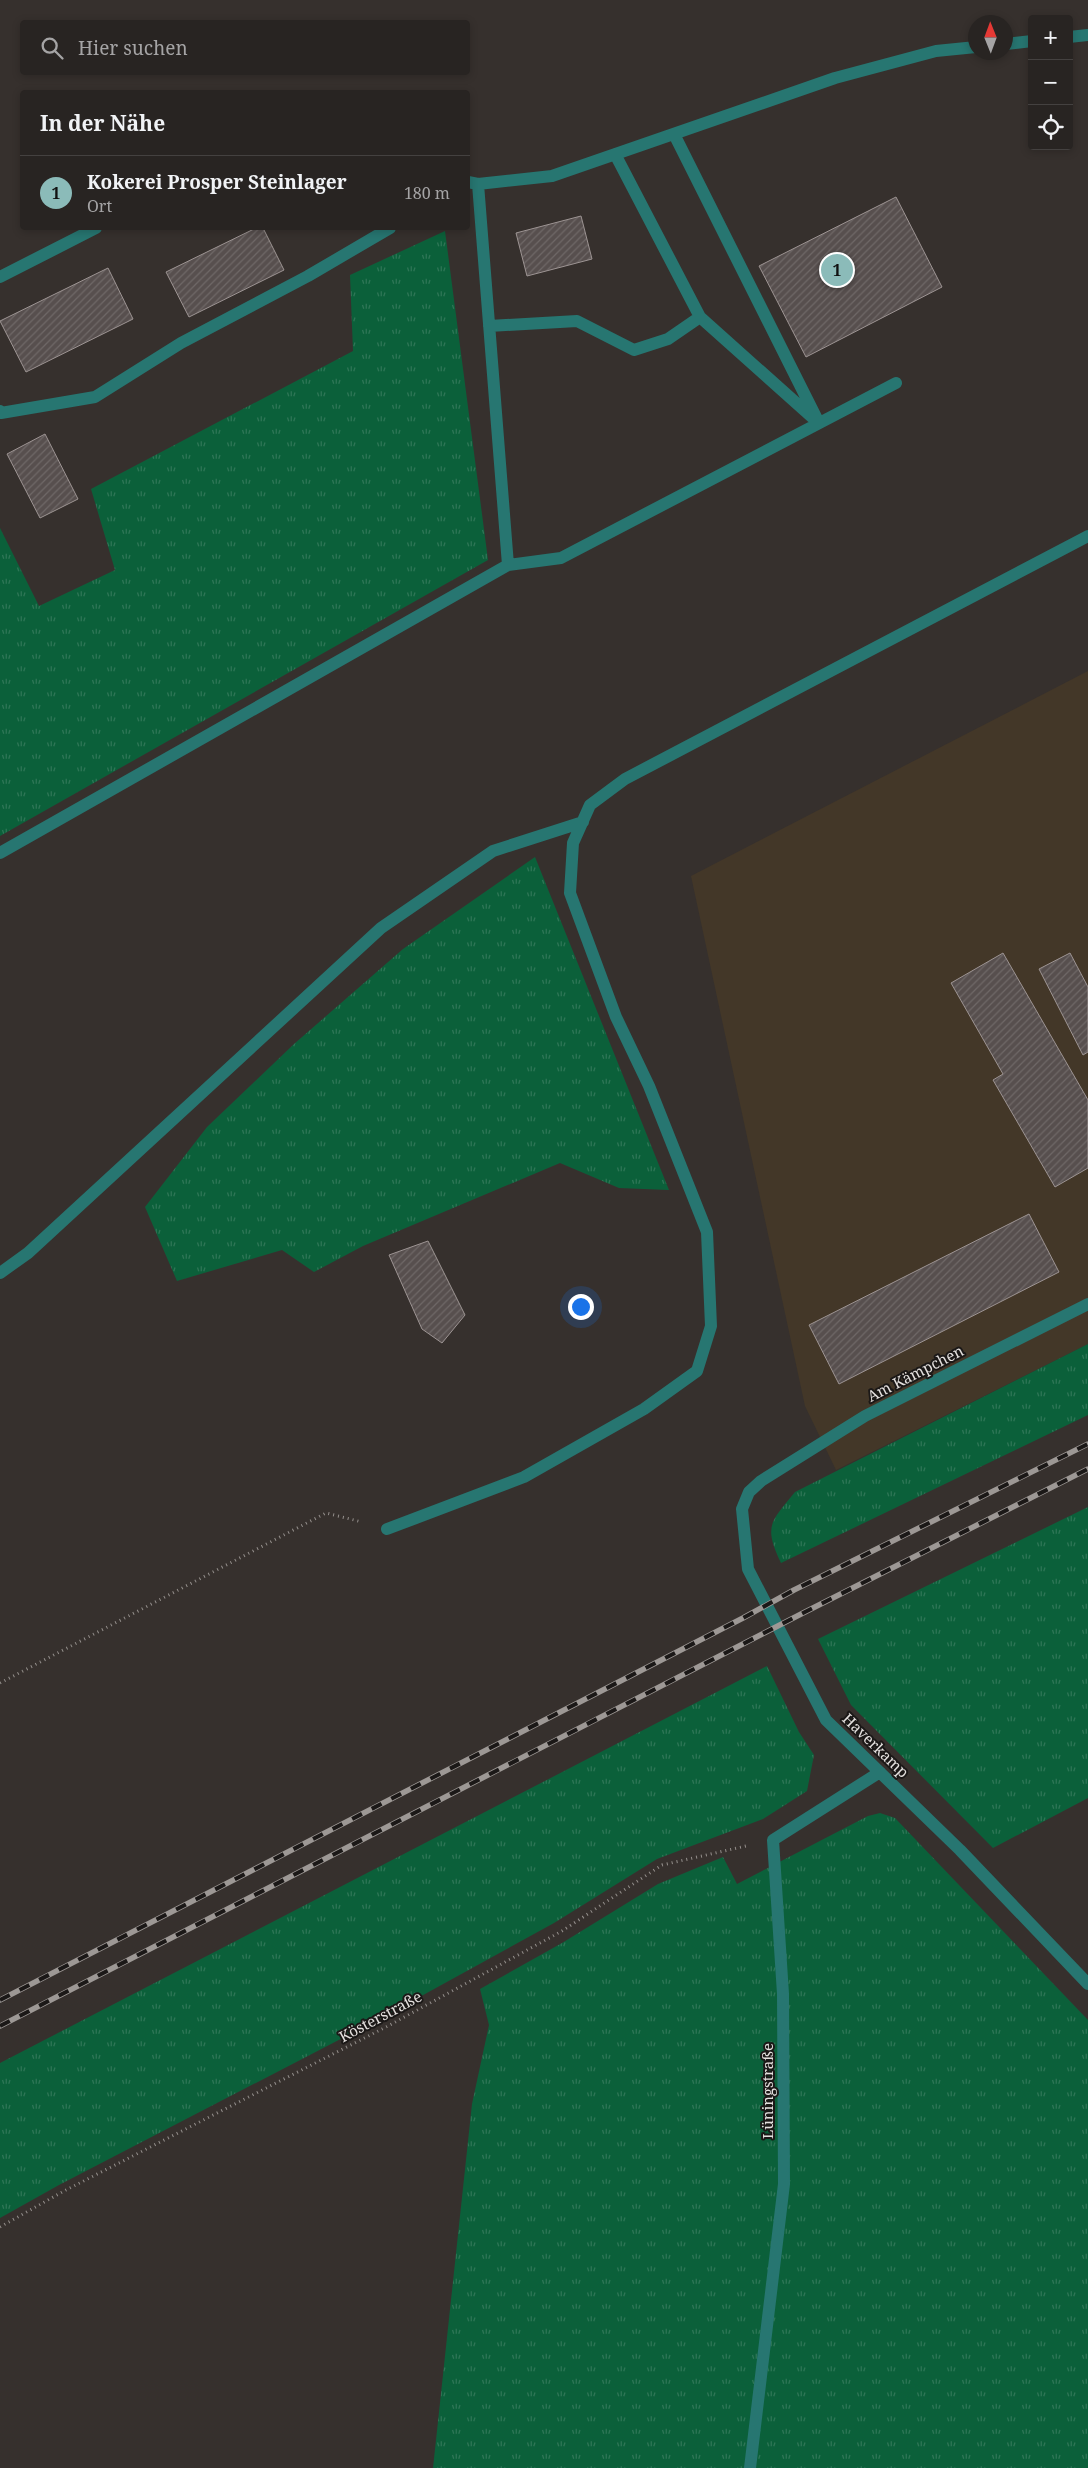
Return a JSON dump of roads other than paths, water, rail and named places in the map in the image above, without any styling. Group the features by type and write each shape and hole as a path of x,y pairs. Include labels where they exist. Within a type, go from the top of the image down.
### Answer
{"street":[{"path":"1073,37 1088,35"},
{"path":"1013,43 1028,41"},
{"path":"508,565 489,326 473,183 552,176 835,78 936,51 968,48"},
{"path":"674,134 818,423"},
{"path":"615,154 700,316 818,423"},
{"path":"0,277 92,230"},
{"path":"0,410 1,413 95,397 181,343 308,276 387,230"},
{"path":"489,326 577,321 634,350 668,339 700,316"},
{"path":"0,853 508,565 561,558 896,383"},
{"path":"388,1529 524,1477 644,1410 697,1371 711,1326 707,1232 649,1086 616,1017 570,892 573,843 590,805 625,779 1088,536"},
{"path":"0,1273 28,1253 381,928 492,851 583,822"},
{"name":"Am Kämpchen","path":"761,1480 865,1416 1088,1304"},
{"name":"Haverkamp","path":"761,1480 749,1492 742,1509 748,1569 826,1720 960,1850 1088,1984"},
{"name":"Lüningstraße","path":"750,2468 784,2184 783,1994 773,1840 880,1772"}],"railway":[{"path":"0,2000 794,1590 1088,1444"},
{"path":"0,2026 805,1612 1088,1469"}],"place":[{"name":"Kokerei Prosper Steinlager","path":"837,270"}]}
